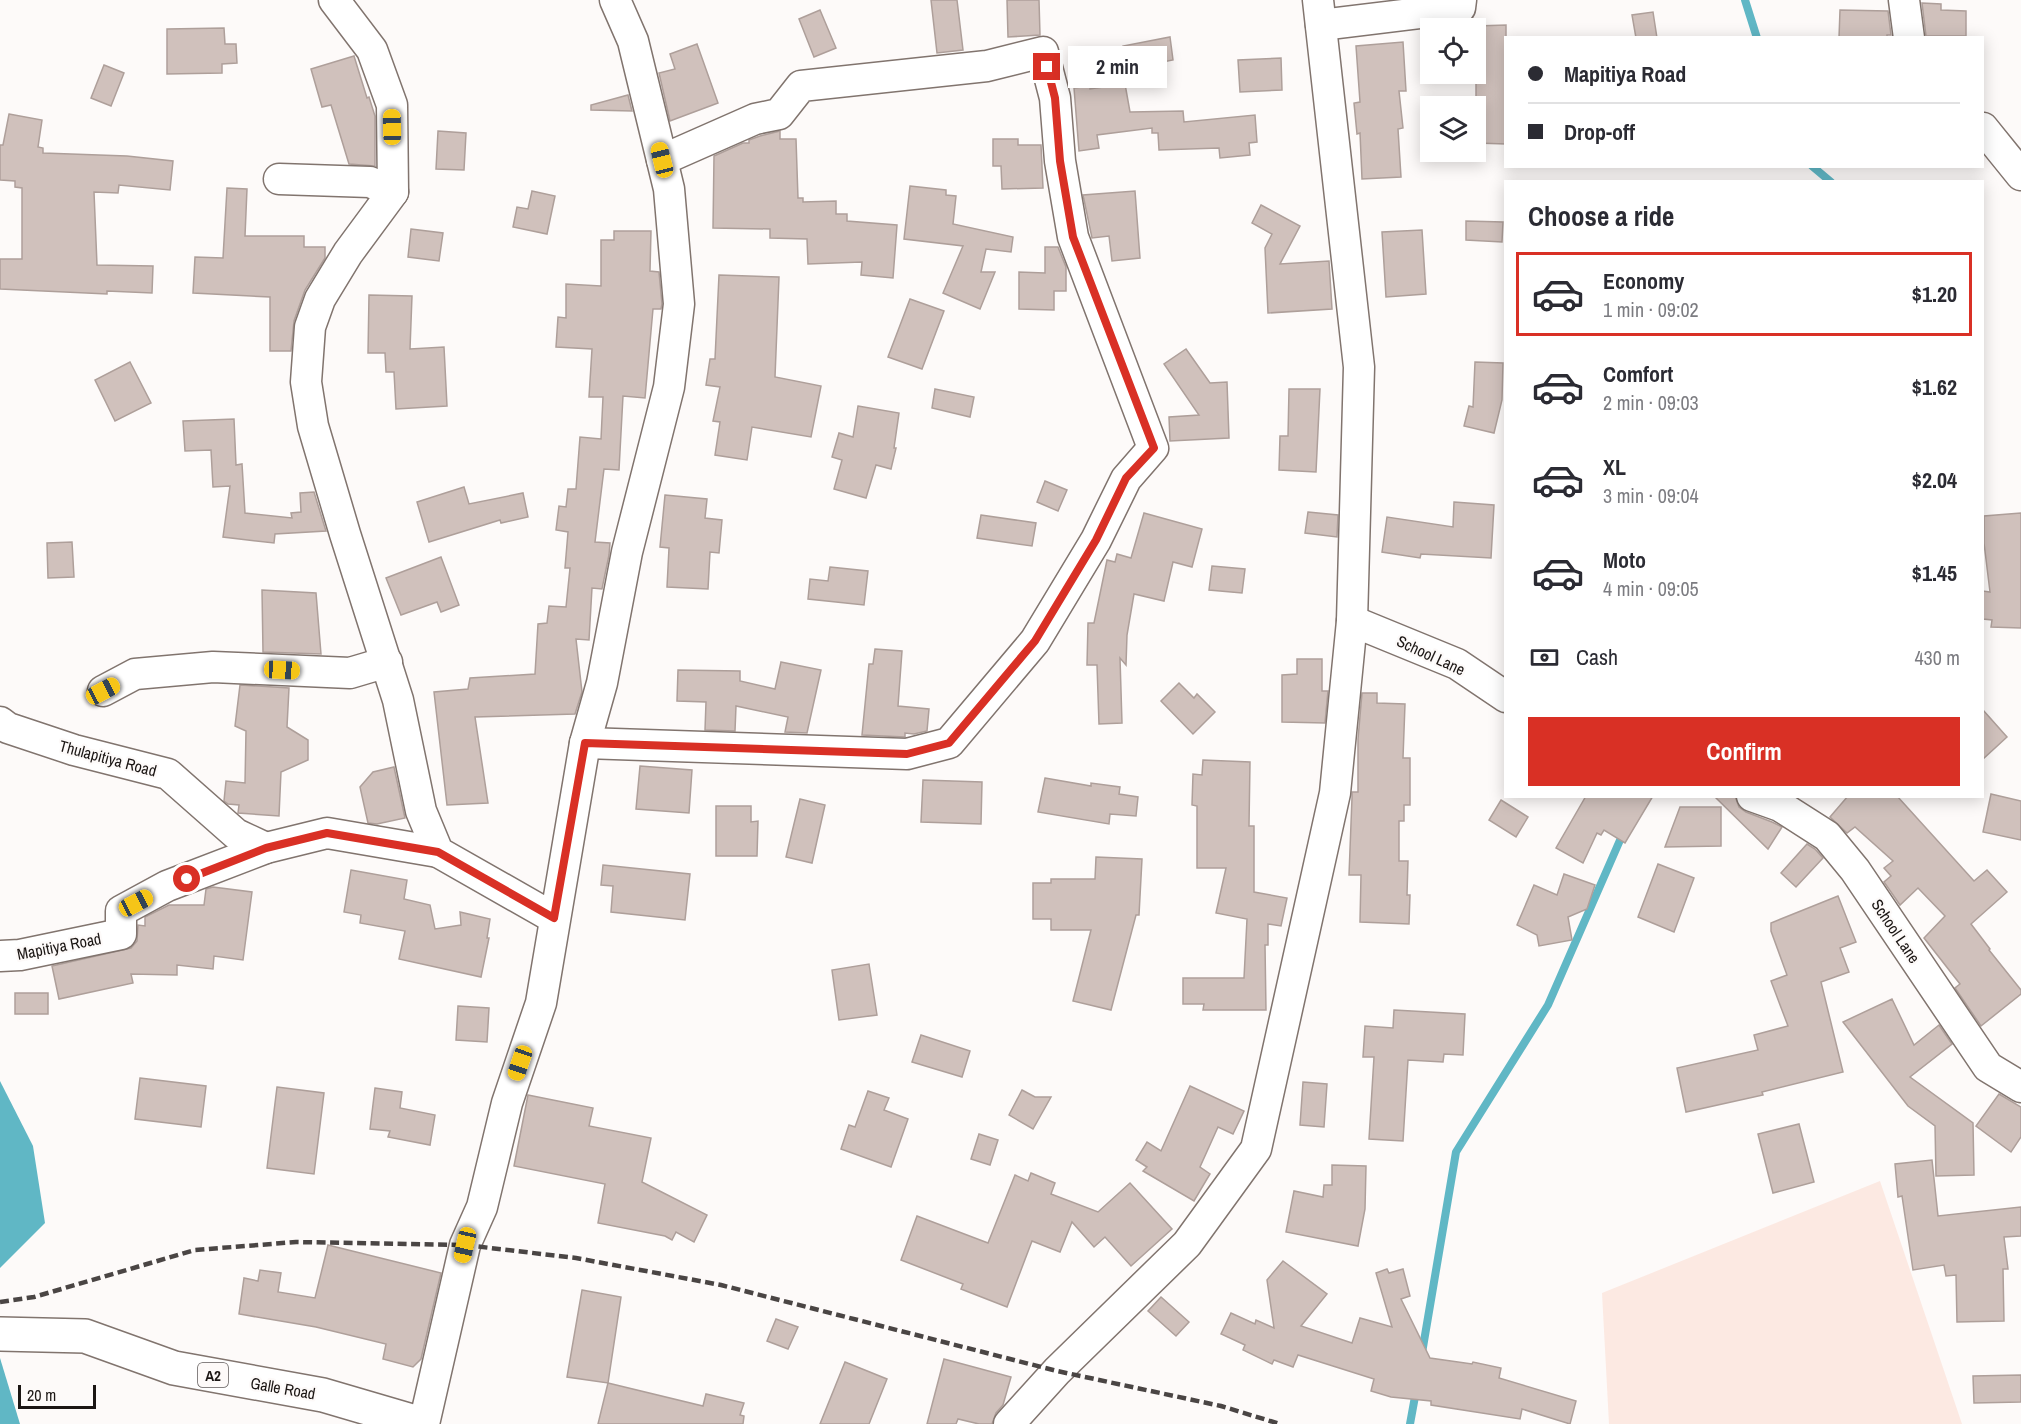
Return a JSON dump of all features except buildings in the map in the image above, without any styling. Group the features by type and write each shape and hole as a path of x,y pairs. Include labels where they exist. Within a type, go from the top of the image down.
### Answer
{"highway":[{"name":"Galle Road","path":"2,1334 85,1336 174,1368 323,1395 423,1424"}],"street":[{"path":"334,0 372,50 392,105 393,192 348,253 320,299 310,327 306,382 313,426 398,700 421,811 438,852"},
{"path":"423,1424 465,1245 482,1207 507,1103 541,1003 585,743 602,683 627,552 669,387 680,304 669,189 633,41 615,0"},
{"path":"1008,1424 1057,1371 1187,1244 1256,1149 1335,793 1352,621 1359,367 1319,13 1460,8 1461,0"},
{"path":"1904,0 1909,36"},
{"path":"585,743 907,754 949,743 1035,641 1096,540 1126,478 1154,448 1073,237 1060,161 1055,98 1043,52 987,66 801,86 779,114 755,119 662,160"},
{"path":"1984,129 2021,175"},
{"path":"279,179 370,182 393,192"},
{"name":"School Lane","path":"1352,621 1457,664 1504,696"},
{"path":"103,691 135,674 213,667 350,673 387,662"},
{"name":"Thulapitiya Road","path":"0,722 8,728 74,750 168,774 236,834 266,848"},
{"name":"School Lane","path":"1758,798 1780,806 1827,836 1855,870 1988,1067 2021,1087"},
{"name":"Mapitiya Road","path":"0,956 20,955 121,934 121,911 167,886 266,848 327,833 438,852 554,918"}],"shaded area":[{"path":"1880,1181 1962,1424 1609,1424 1602,1293"}],"water":[{"path":"0,1081 33,1146 45,1223 0,1268"},
{"path":"0,1358 20,1424 0,1424"}],"waterway":[{"path":"1745,0 1756,36"},
{"path":"1814,168 1829,180"},
{"path":"1422,1353 1456,1152 1548,1005 1624,831"},
{"path":"1410,1424 1416,1391"}],"railway":[{"path":"0,1302 34,1297 195,1250 296,1242 465,1245 576,1258 721,1285 1057,1371 1221,1406 1280,1424"}],"route":[{"path":"187,879 266,848 327,833 438,852 554,918 585,743 907,754 949,743 1035,641 1096,540 1126,478 1154,448 1073,237 1060,161 1055,98 1047,67"}]}
